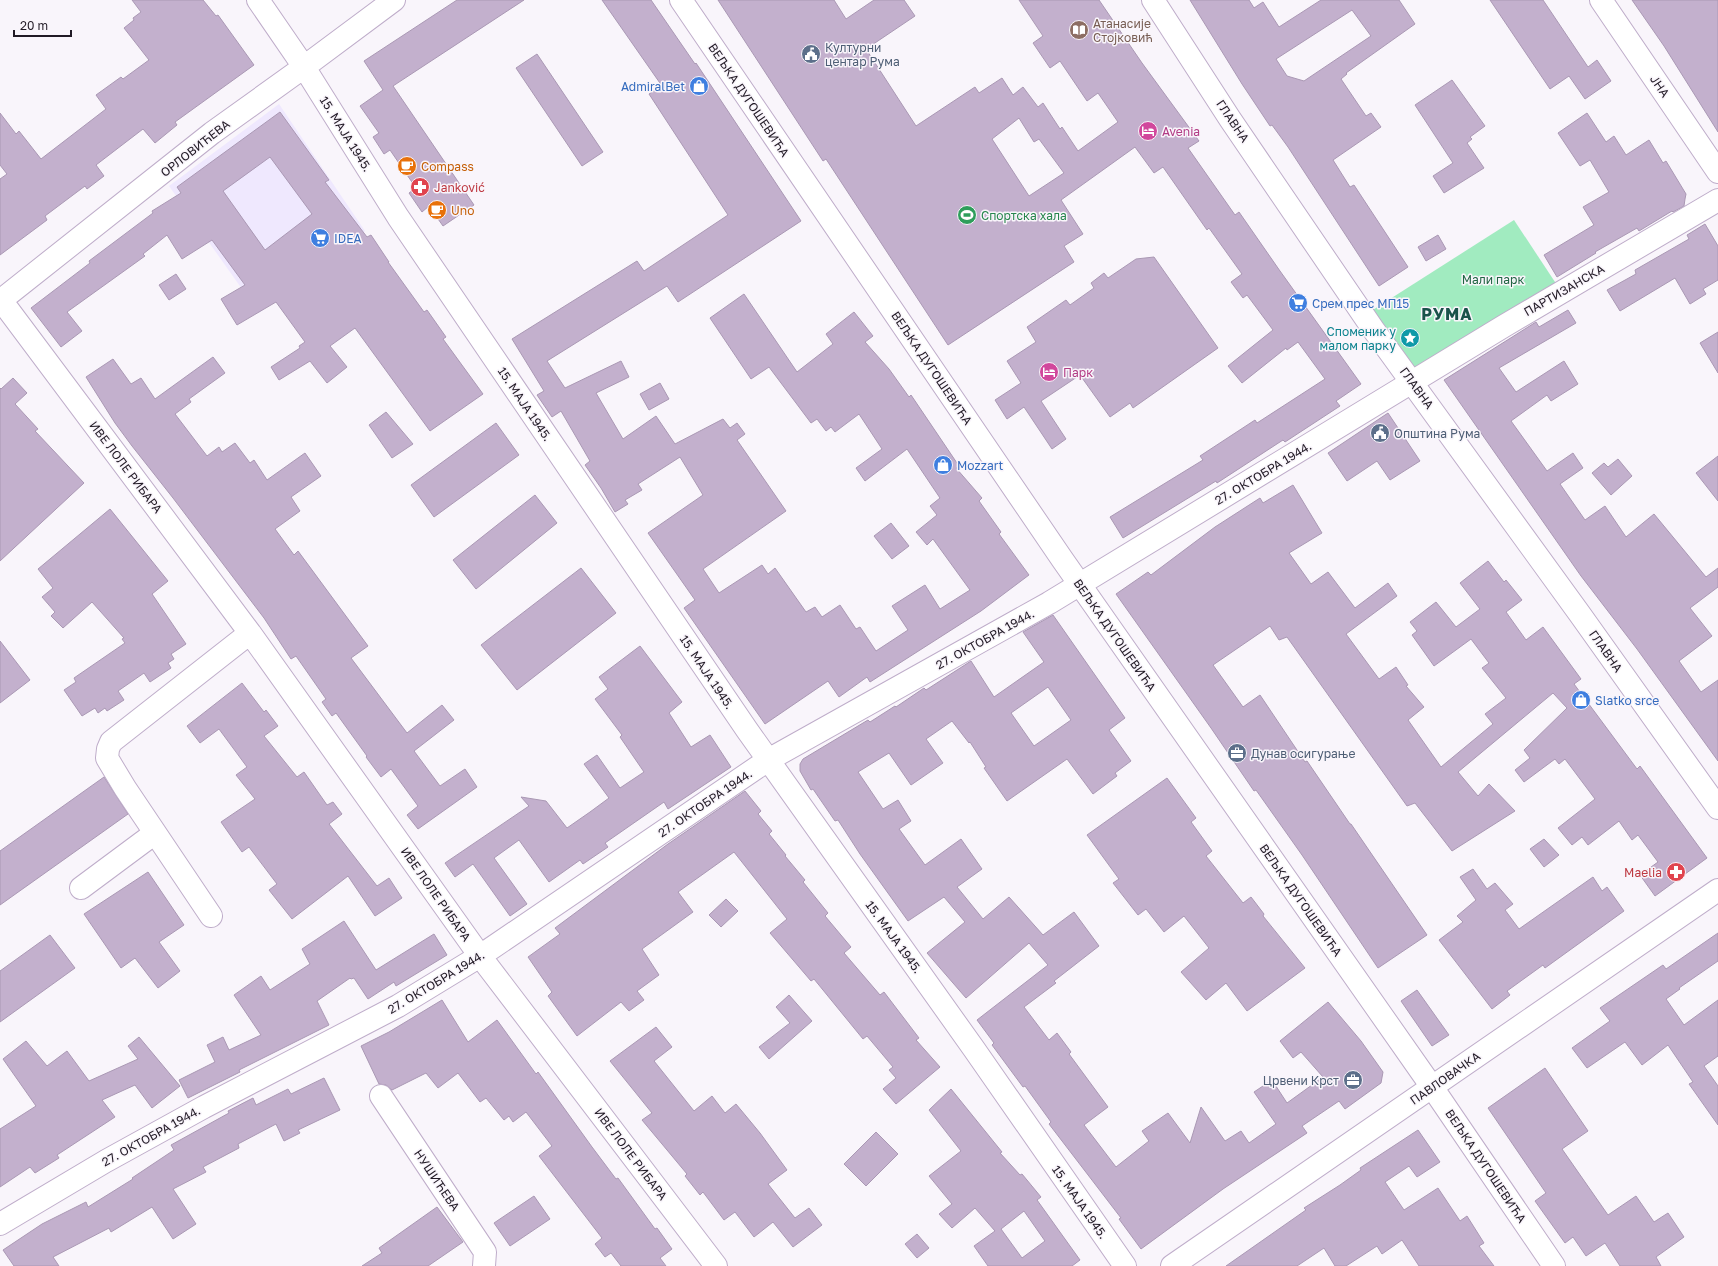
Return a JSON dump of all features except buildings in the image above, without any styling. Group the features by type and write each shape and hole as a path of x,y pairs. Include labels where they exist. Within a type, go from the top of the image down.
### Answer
{"street":[{"name":"15. МАЈА 1945.","path":"258,0 304,67 398,217 768,760 974,1049 1125,1266"},
{"name":"ОРЛОВИЋЕВА","path":"1,301 212,133 394,0"},
{"name":"ВЕЉКА ДУГОШЕВИЋА","path":"681,0 1080,584 1432,1087 1554,1266"},
{"name":"ГЛАВНА","path":"1153,0 1235,125 1368,322 1718,808"},
{"name":"ЈНА","path":"1601,0 1718,172"},
{"name":"ПАРТИЗАНСКА","path":"1412,382 1510,322 1718,200"},
{"name":"ИВЕ ЛОЛЕ РИБАРА","path":"1,301 250,633 480,956 716,1266"},
{"name":"27. ОКТОБРА 1944.","path":"0,1224 99,1165 191,1114 398,1006 480,956 768,760 1049,604 1412,382"},
{"path":"211,916 110,763 108,758 108,749 111,742 250,633"},
{"path":"81,888 155,833"},
{"name":"ПАВЛОВАЧКА","path":"1172,1266 1718,890"},
{"name":"НУШИЋЕВА","path":"381,1096 485,1252 484,1266"}],"shaded area":[{"path":"279,104 365,231 259,313 169,186"}],"green space":[{"name":"Мали парк","path":"1514,220 1557,285 1413,376 1368,313"}],"place":[{"name":"Атанасије Стојковић","path":"1079,30"},
{"name":"Културни центар Рума","path":"811,54"},
{"name":"AdmiralBet","path":"699,86"},
{"name":"Avenia","path":"1148,131"},
{"name":"Compass","path":"407,166"},
{"name":"Janković","path":"420,187"},
{"name":"Uno","path":"437,210"},
{"name":"Спортска хала","path":"967,215"},
{"name":"IDEA","path":"320,238"},
{"name":"Срем прес МП15","path":"1298,303"},
{"name":"Споменик у малом парку","path":"1410,338"},
{"name":"Парк","path":"1049,372"},
{"name":"Општина Рума","path":"1380,433"},
{"name":"Mozzart","path":"943,465"},
{"name":"Slatko srce","path":"1581,700"},
{"name":"Дунав осигурање","path":"1237,753"},
{"name":"Maelia","path":"1676,872"},
{"name":"Црвени Крст","path":"1353,1080"}],"district":[{"name":"РУМА","path":"1447,314"}]}
